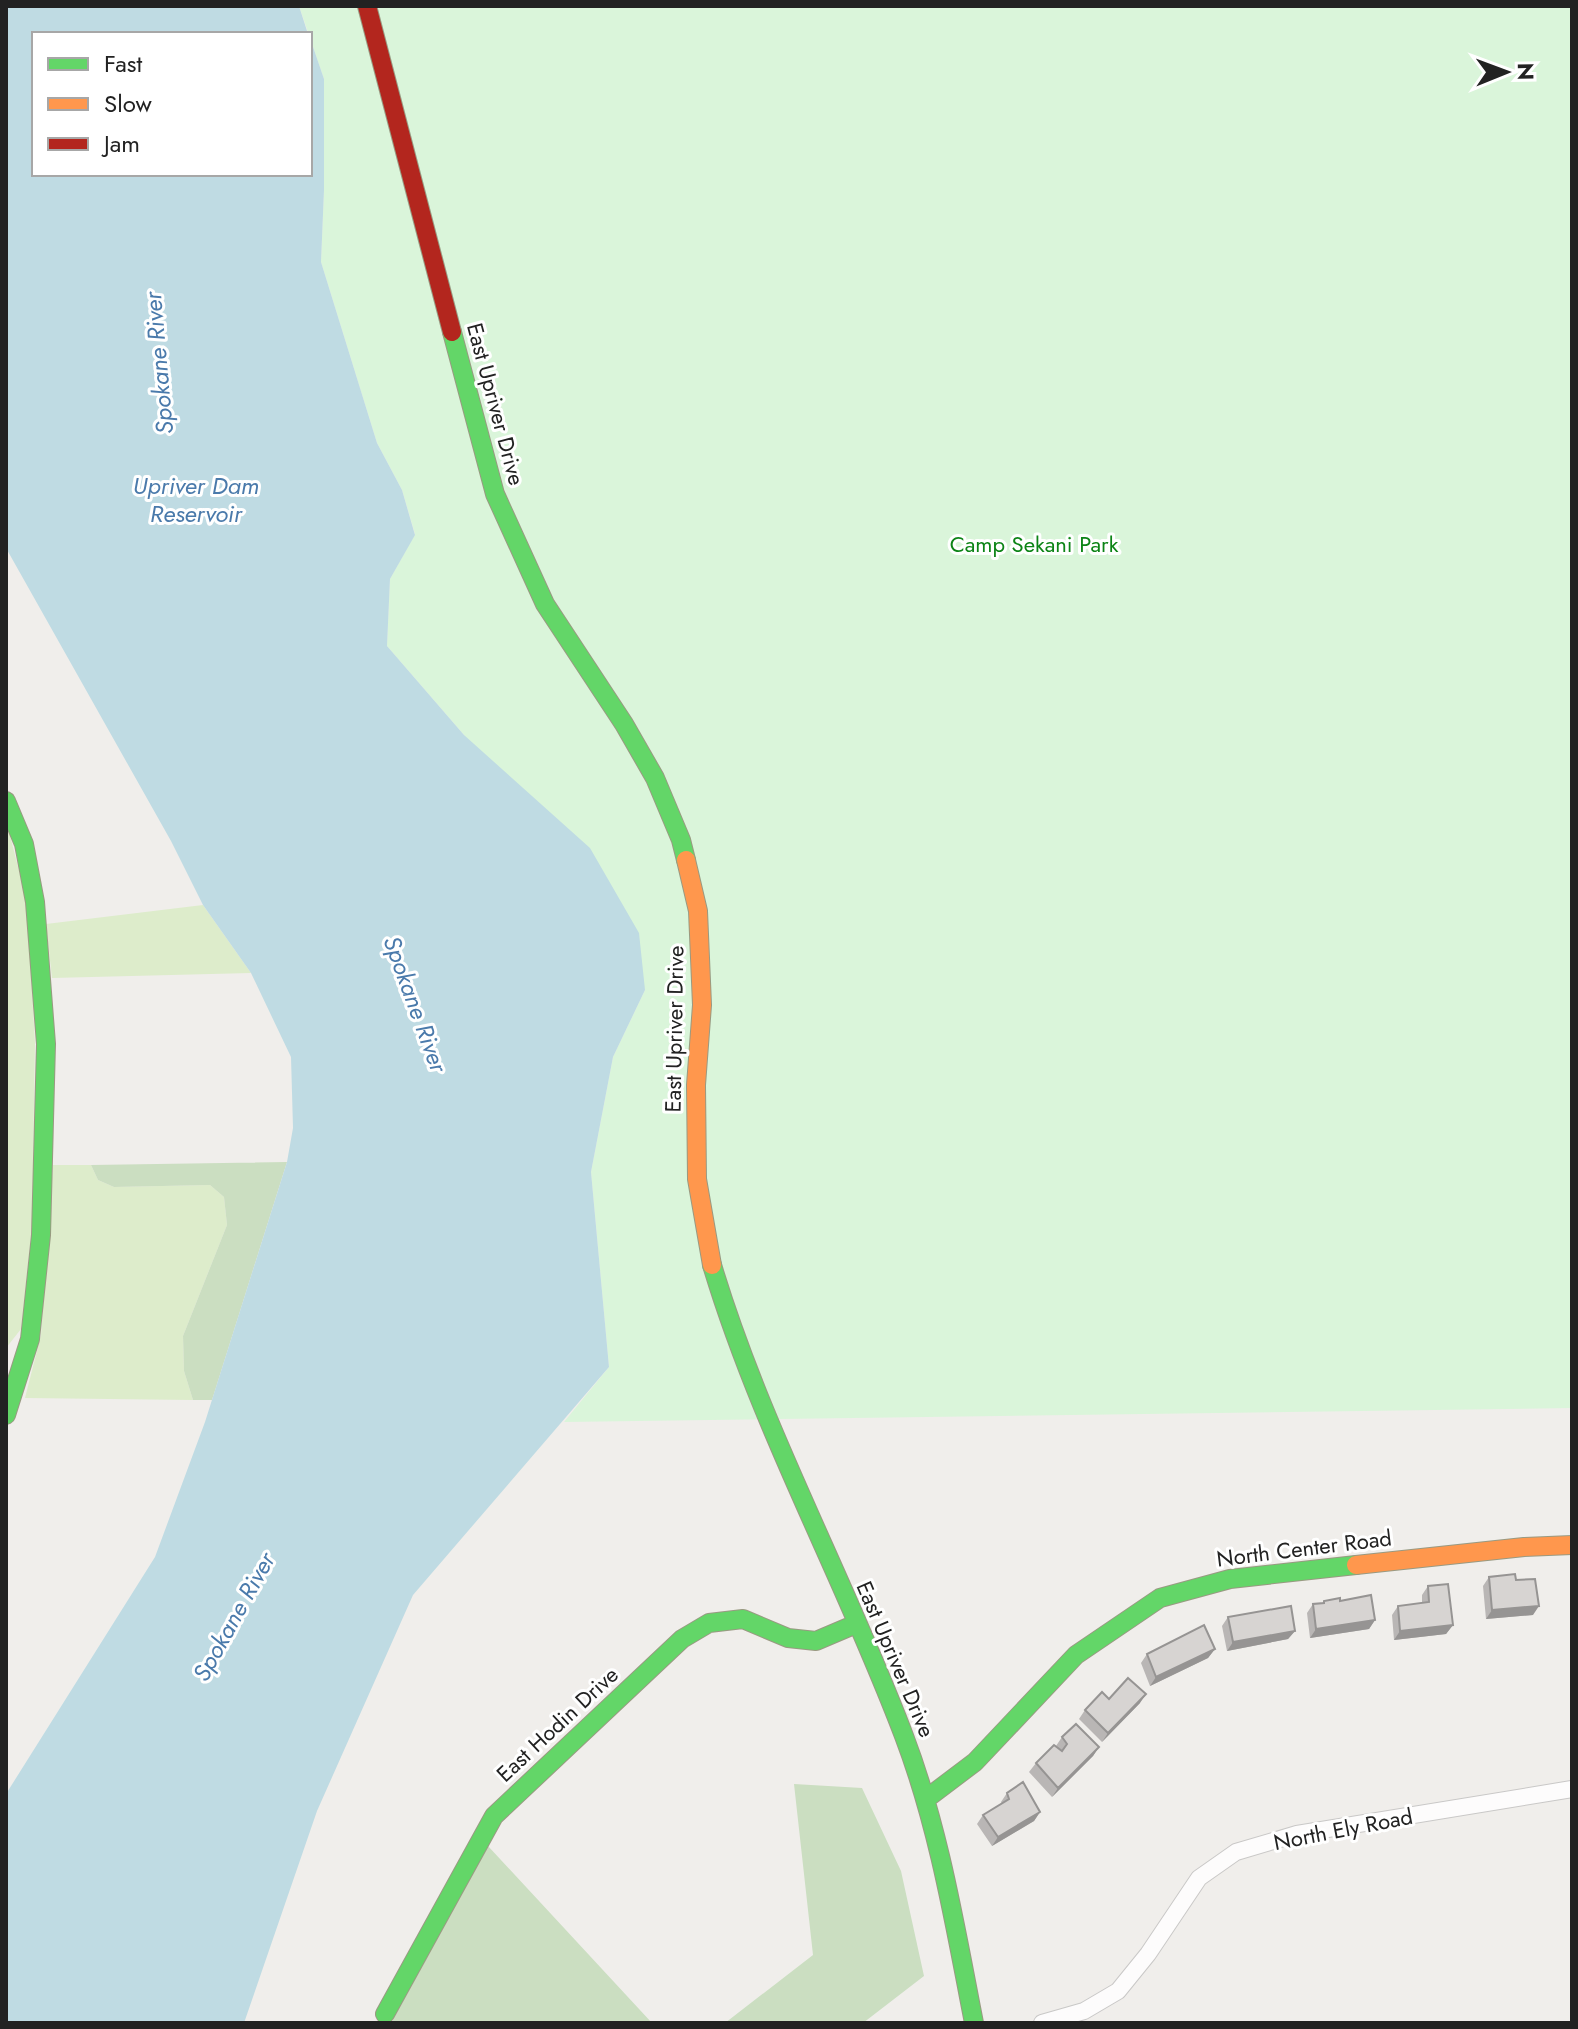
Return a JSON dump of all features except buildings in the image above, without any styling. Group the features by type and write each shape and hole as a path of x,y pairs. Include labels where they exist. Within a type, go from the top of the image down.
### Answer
{"main road":[{"name":"East Upriver Drive","path":"367,6 495,494 545,604 648,764 681,840 698,911 702,1005 696,1085 697,1179 708,1252 727,1315 752,1380 903,1734 926,1799 974,2023"},
{"path":"6,801 24,844 35,902 46,1044 41,1235 30,1339 6,1415"},
{"name":"North Center Road","path":"926,1799 975,1762 1076,1655 1160,1598 1230,1579 1524,1547 1572,1545"},
{"name":"East Hodin Drive","path":"385,2014 494,1816 682,1639 709,1623 743,1619 788,1638 816,1641 856,1624"}],"street":[{"name":"North Ely Road","path":"1042,2023 1084,2011 1118,1991 1148,1954 1199,1878 1236,1852 1297,1834 1572,1789"}],"green space":[{"name":"Camp Sekani Park","path":"299,6 1572,6 1572,1408 564,1422 609,1367 591,1172 613,1057 645,990 464,735 387,646 390,579 415,534 402,490 377,443 321,262 324,79 312,44 312,32 308,32"},
{"path":"6,820 27,902 35,1043 32,1226 21,1329 6,1348"},
{"path":"203,905 251,973 52,978 46,924"},
{"path":"287,1162 212,1400 193,1400 184,1371 183,1336 227,1225 224,1197 210,1185 114,1187 98,1180 91,1165"},
{"path":"53,1165 91,1165 98,1180 114,1187 210,1185 224,1197 227,1225 183,1336 184,1371 193,1400 25,1398 41,1335"},
{"path":"794,1784 862,1788 901,1871 924,1976 863,2023 725,2023 813,1955"},
{"path":"488,1846 652,2023 391,2023"}],"water":[{"name":"Upriver Dam Reservoir","path":"6,6 299,6 307,32 32,32 32,176 312,176 312,44 324,79 321,262 377,443 402,490 415,535 390,579 387,646 464,735 590,848 639,933 645,990 613,1057 591,1172 609,1367 413,1595 317,1811 244,2023 6,2023 6,1794 155,1557 205,1422 287,1162 293,1128 291,1057 251,973 203,905 171,841 6,548"}],"traffic: fast":[{"path":"452,332 495,494 545,604 624,724 655,778 686,860"},
{"path":"6,801 24,844 35,902 46,1044 41,1235 30,1339 6,1415"},
{"path":"712,1265 778,1444 856,1618 904,1736 927,1806 945,1878 974,2023"},
{"path":"926,1799 975,1762 1076,1655 1160,1598 1230,1579 1356,1565"},
{"path":"385,2014 494,1816 682,1639 709,1623 743,1619 788,1638 816,1641 856,1624"}],"traffic: slow":[{"path":"686,860 698,911 702,1005 696,1085 697,1179 712,1265"},
{"path":"1356,1565 1524,1547 1572,1545"}],"traffic: jam":[{"path":"367,6 452,332"}],"water label":[{"name":"Spokane River","path":"159,363"},
{"name":"Spokane River","path":"415,1004"},
{"name":"Spokane River","path":"234,1617"}]}
